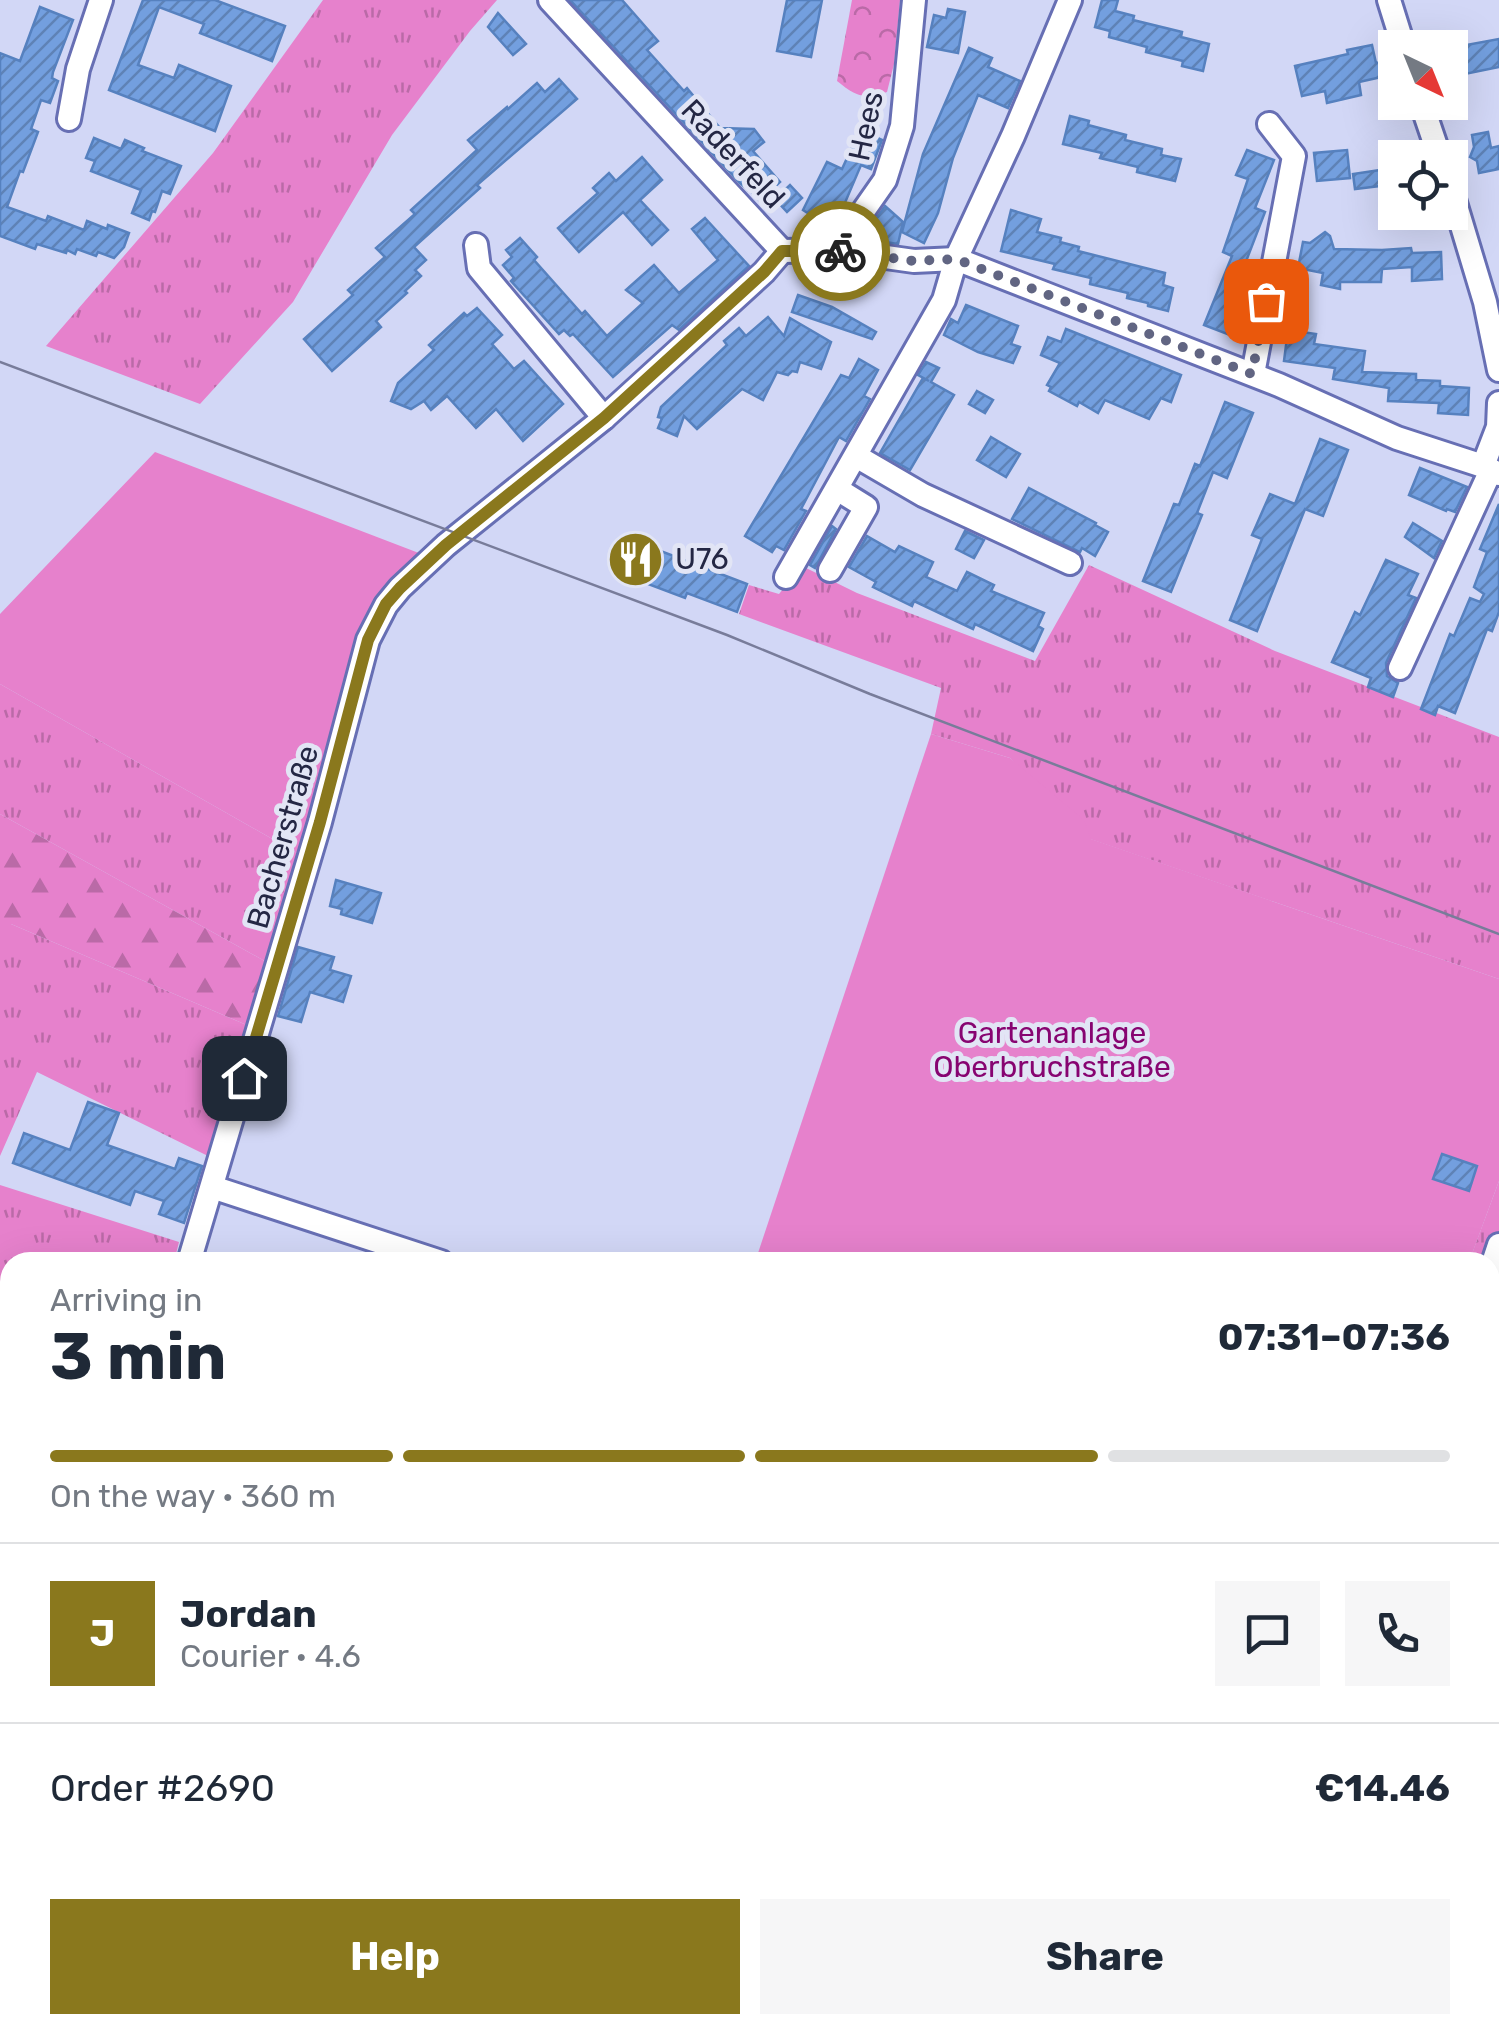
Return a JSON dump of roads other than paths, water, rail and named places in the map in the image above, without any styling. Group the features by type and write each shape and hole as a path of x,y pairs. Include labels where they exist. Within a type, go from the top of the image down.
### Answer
{"street":[{"path":"69,119 78,70 101,0"},
{"name":"Raderfeld","path":"550,0 782,251 836,250 914,261 956,259 1252,374 1397,438 1491,470"},
{"name":"Hees","path":"836,250 886,180 902,126 914,0"},
{"path":"786,576 944,300 956,259 1070,0"},
{"path":"1390,0 1399,30"},
{"path":"1252,374 1294,156 1269,124"},
{"path":"1463,230 1499,370"},
{"path":"476,245 479,268 604,418 782,251"},
{"path":"1400,668 1491,470 1499,403"},
{"name":"Bacherstraße","path":"191,1252 320,822 368,640 386,604 400,588 446,545 604,418"},
{"path":"856,456 923,495 1070,563"},
{"path":"830,570 866,507 836,489"},
{"path":"212,1187 410,1252"}],"tram line":[{"path":"0,362 727,635 870,694 1499,934"}],"place":[{"name":"U76","path":"636,559"}],"park label":[{"name":"Gartenanlage Oberbruchstraße","path":"1052,1050"}]}
